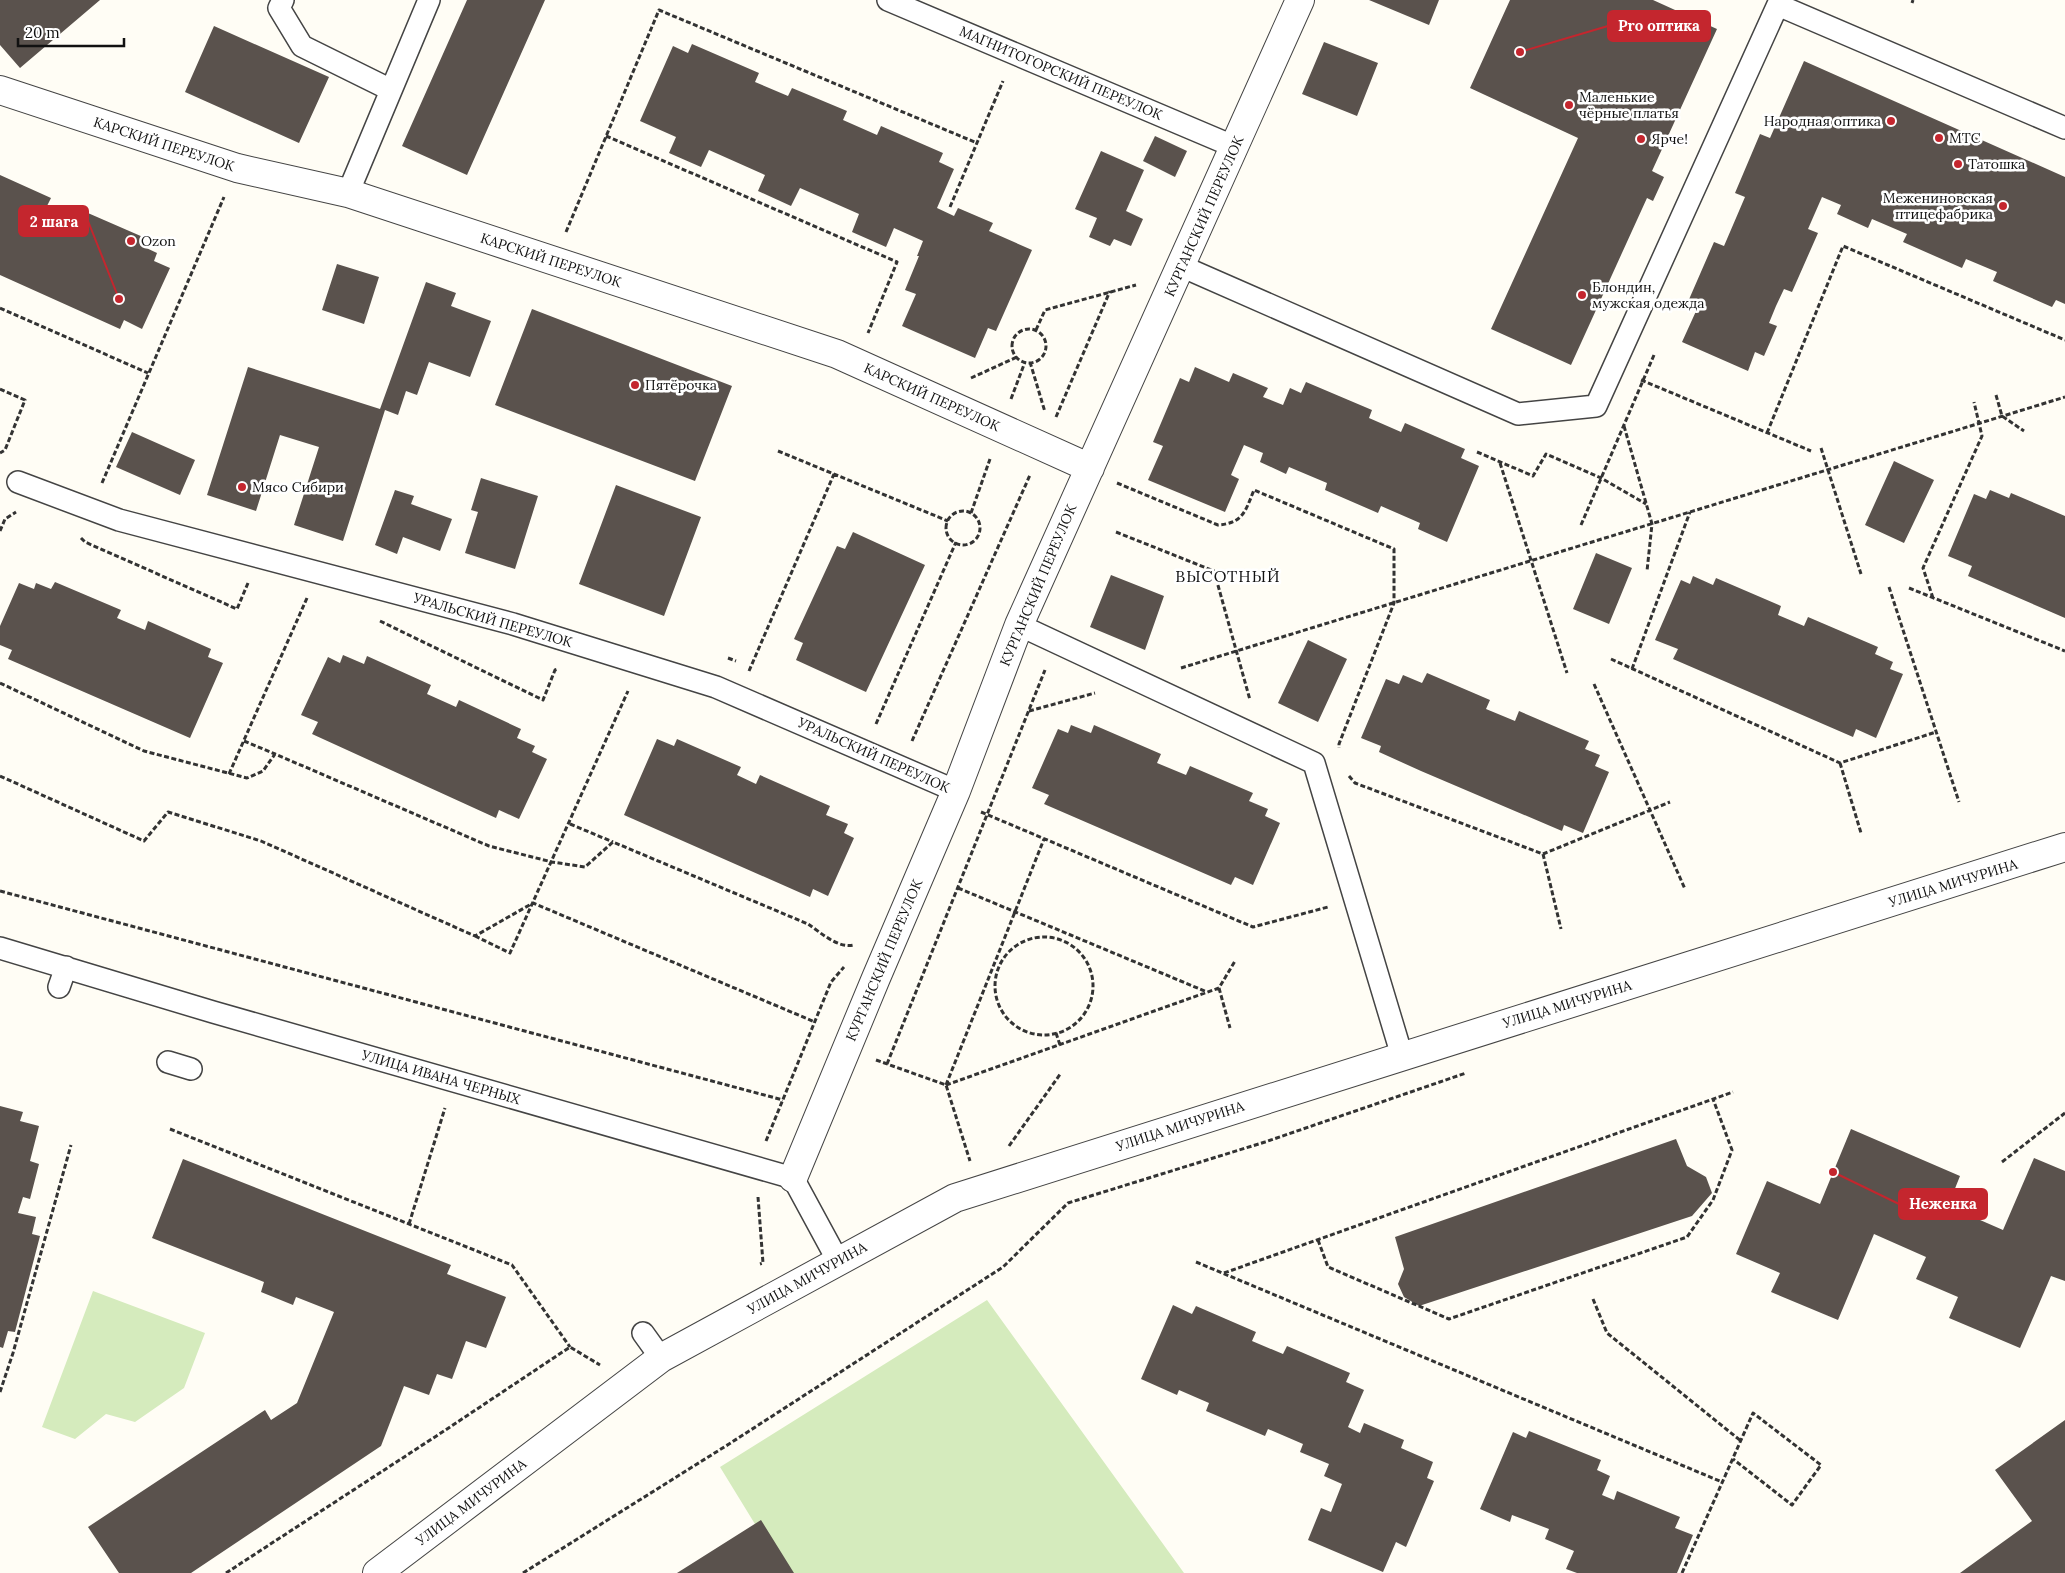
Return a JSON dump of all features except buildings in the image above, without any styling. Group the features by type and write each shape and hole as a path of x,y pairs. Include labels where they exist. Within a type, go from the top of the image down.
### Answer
{"street":[{"name":"КУРГАНСКИЙ ПЕРЕУЛОК","path":"793,1178 954,797 1019,625 1300,0"},
{"name":"КАРСКИЙ ПЕРЕУЛОК","path":"0,90 237,168 348,193 837,354 1090,468"},
{"name":"УЛИЦА МИЧУРИНА","path":"377,1573 661,1358 955,1198 2065,847"}],"lane":[{"path":"283,0 279,8 302,46 391,90"},
{"path":"348,193 429,0"},
{"name":"МАГНИТОГОРСКИЙ ПЕРЕУЛОК","path":"888,0 1234,146"},
{"path":"1180,270 1518,414 1596,406 1779,2 2065,128"},
{"name":"УРАЛЬСКИЙ ПЕРЕУЛОК","path":"18,482 129,522 513,624 716,686 900,767 954,797"},
{"path":"1019,625 1314,763 1402,1056"},
{"name":"УЛИЦА ИВАНА ЧЕРНЫХ","path":"0,948 62,977 453,1081 793,1178"},
{"path":"168,1062 191,1069"},
{"path":"793,1178 838,1261"},
{"path":"643,1334 661,1358"}],"path":[{"path":"554,261 658,10 977,143"},
{"path":"950,207 1015,54"},
{"path":"606,136 897,262 867,334"},
{"path":"91,509 148,372 237,168"},
{"path":"1767,433 1842,246 2065,340"},
{"path":"1036,330 1045,310 1180,270"},
{"path":"1054,421 1110,292"},
{"path":"0,308 148,372"},
{"path":"1025,330 1036,330 1044,338 1046,349 1040,358 1030,362 1020,360 1013,347 1016,336 1025,330"},
{"path":"963,381 1017,357"},
{"path":"1030,362 1045,413"},
{"path":"1613,369 1812,452"},
{"path":"0,389 24,400 5,450 0,453"},
{"path":"1996,395 2002,416 2024,431"},
{"path":"1029,712 1236,652 2065,397"},
{"path":"1933,598 1923,568 1982,436 1974,402"},
{"path":"1624,425 1652,524 1648,571"},
{"path":"1821,448 1861,574"},
{"path":"778,451 948,521"},
{"path":"1477,452 1533,476 1546,454 1601,478 1646,504"},
{"path":"1500,462 1567,673"},
{"path":"900,767 1034,468"},
{"path":"738,696 834,474"},
{"path":"1116,482 1218,525 1232,524 1244,515 1254,490 1394,549 1394,603 1339,744 1340,751"},
{"path":"0,531 5,519 19,510"},
{"path":"960,511 970,513 978,521 979,532 974,541 964,544 956,542 949,537 948,521 955,513 960,511"},
{"path":"1632,668 1690,512"},
{"path":"1116,532 1214,572 1261,738"},
{"path":"80,536 85,542 238,609 246,584 251,581"},
{"path":"875,724 956,542"},
{"path":"1889,587 1959,802"},
{"path":"1909,588 2065,650"},
{"path":"229,774 310,592"},
{"path":"377,615 379,621 544,700 555,670 561,668"},
{"path":"887,1064 1057,642"},
{"path":"1611,659 1840,763 1936,732"},
{"path":"0,683 144,751 229,774 247,778 263,771 275,754"},
{"path":"1594,684 1685,889"},
{"path":"0,776 144,840 168,812 261,841 510,953 631,686"},
{"path":"244,741 489,846 552,862 585,866 613,842"},
{"path":"1840,763 1861,833"},
{"path":"1346,772 1356,783 1543,854 1670,802"},
{"path":"954,797 987,815 1253,927 1356,900"},
{"path":"570,824 808,924 833,941 850,946 859,944"},
{"path":"978,1158 970,1161 946,1085 1014,910 1044,839"},
{"path":"1543,854 1561,929"},
{"path":"958,888 1207,992"},
{"path":"0,891 783,1100"},
{"path":"474,936 533,903"},
{"path":"533,903 815,1022"},
{"path":"1059,939 1063,931"},
{"path":"1037,937 1059,939 1079,951 1088,965 1093,982 1089,1004 1084,1014 1071,1026 1056,1033 1033,1034 1022,1030 1005,1016 999,1006 996,995 996,973 1007,953 1025,940 1037,937"},
{"path":"809,1035 946,1085 1219,988 1236,961"},
{"path":"754,1268 763,1263 755,1167 830,982 846,965"},
{"path":"990,971 996,973"},
{"path":"1219,988 1230,1028"},
{"path":"1056,1033 1060,1045"},
{"path":"523,1573 729,1444 1003,1267 1068,1203 1265,1142 1470,1072"},
{"path":"1001,1149 1008,1146 1061,1073"},
{"path":"409,1224 453,1081"},
{"path":"1224,1274 1733,1092"},
{"path":"1318,1240 1328,1267 1449,1319 1687,1237 1713,1200 1732,1150 1713,1099"},
{"path":"2002,1162 2065,1113"},
{"path":"170,1128 512,1265 570,1347 602,1367"},
{"path":"0,1392 13,1353 71,1145"},
{"path":"1196,1262 1722,1482"},
{"path":"1593,1299 1608,1332 1741,1441"},
{"path":"226,1573 570,1347"},
{"path":"1682,1573 1753,1413 1821,1465 1792,1505 1733,1459"}],"green space":[{"path":"93,1291 205,1333 184,1388 135,1422 106,1414 75,1439 42,1427"},
{"path":"987,1300 1184,1573 785,1573 720,1467"}],"place":[{"name":"Pro оптика","path":"1520,52"},
{"name":"Маленькие чёрные платья","path":"1569,105"},
{"name":"Народная оптика","path":"1891,121"},
{"name":"МТС","path":"1939,138"},
{"name":"Ярче!","path":"1641,139"},
{"name":"Татошка","path":"1958,164"},
{"name":"Межениновская птицефабрика","path":"2003,206"},
{"name":"Ozon","path":"131,241"},
{"name":"Блондин, мужская одежда","path":"1582,295"},
{"name":"2 шага","path":"119,299"},
{"name":"Пятёрочка","path":"635,385"},
{"name":"Мясо Сибири","path":"242,487"},
{"name":"Неженка","path":"1833,1172"}],"district":[{"name":"ВЫСОТНЫЙ","path":"1228,576"}]}
